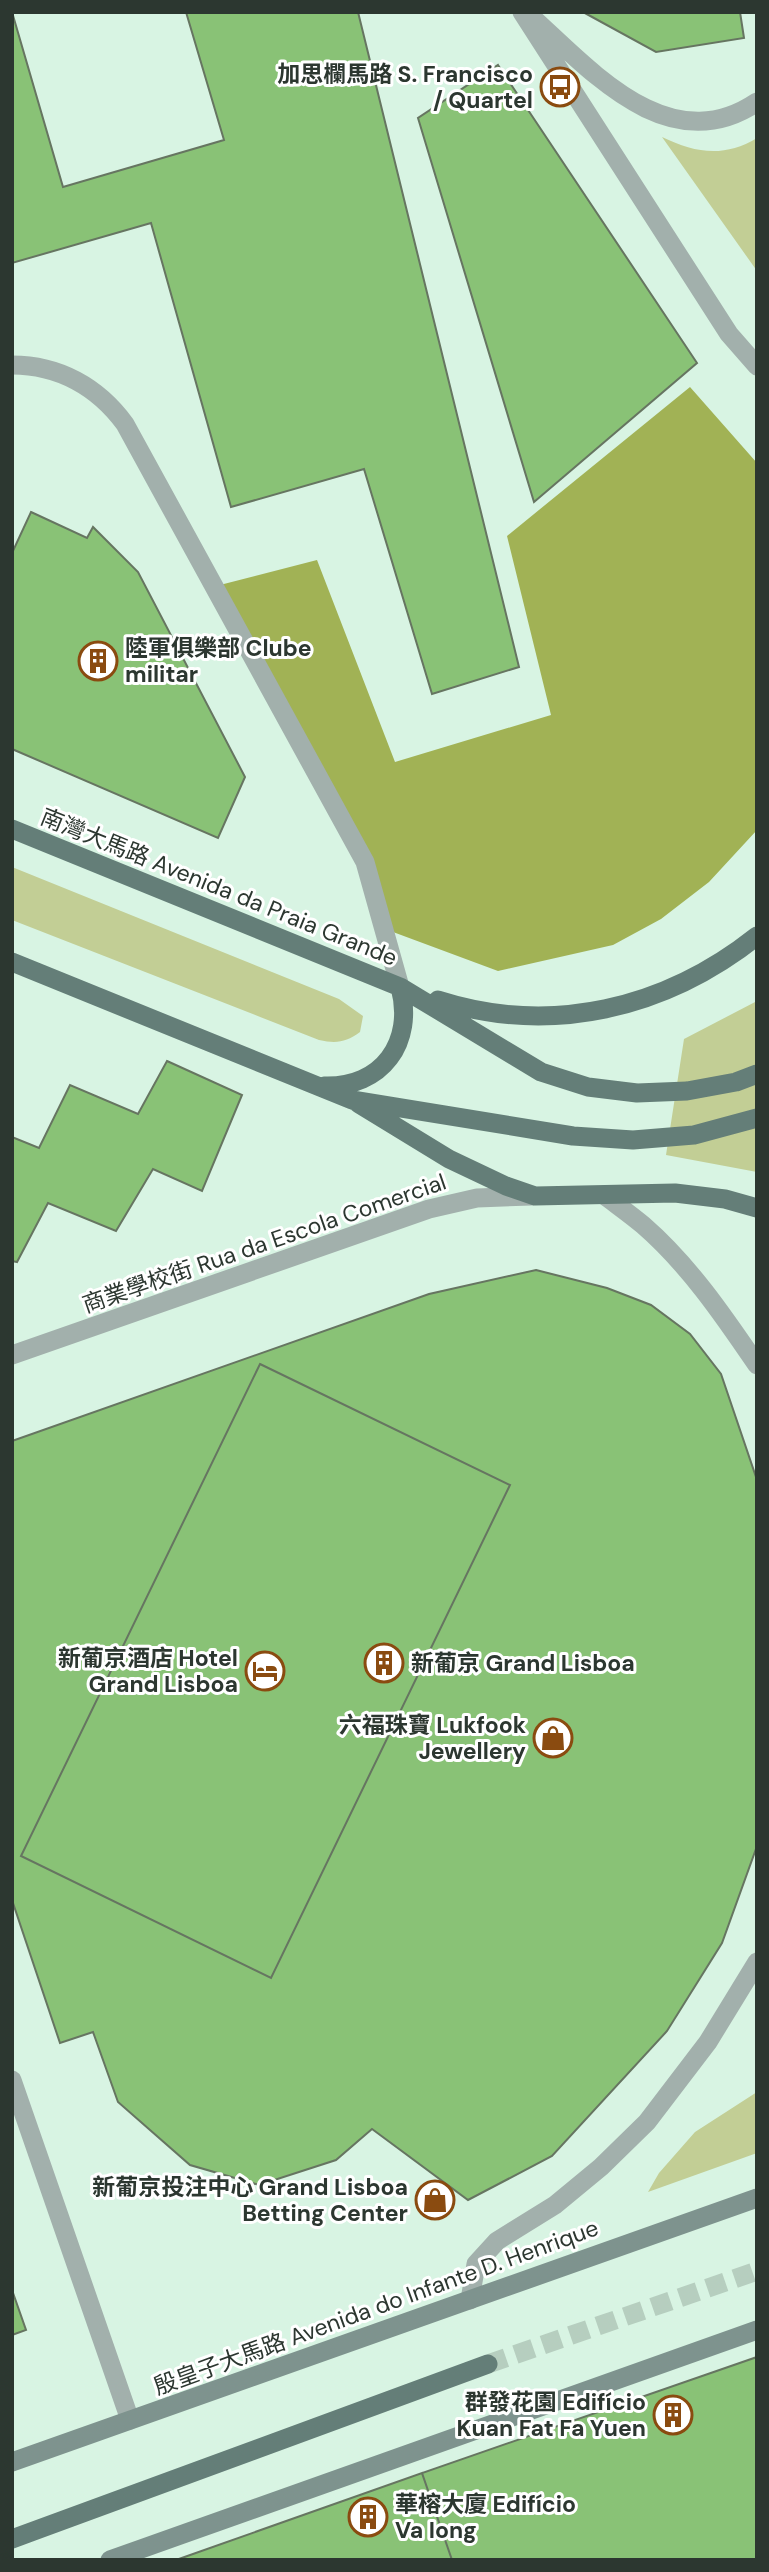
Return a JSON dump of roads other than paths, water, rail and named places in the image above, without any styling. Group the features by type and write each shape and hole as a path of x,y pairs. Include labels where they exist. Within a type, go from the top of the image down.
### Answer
{"main road":[{"name":"南灣大馬路 Avenida da Praia Grande","path":"12,830 404,989"},
{"path":"404,989 460,1007 516,1016 572,1015 626,1004 680,986 729,958 757,936"},
{"path":"12,962 352,1100 449,1159 506,1186 535,1196 675,1193 725,1199 757,1208"},
{"path":"404,989 541,1072 588,1087 637,1093 687,1091 736,1082 757,1074"},
{"path":"311,1083 335,1087 348,1084 370,1075 389,1059 401,1038 404,1026 404,989"},
{"path":"352,1100 573,1136 633,1140 694,1135 757,1118"},
{"name":"殷皇子大馬路 Avenida do Infante D. Henrique","path":"12,2462 757,2198"},
{"path":"110,2560 757,2330"},
{"path":"12,2539 488,2364"}],"street":[{"path":"524,12 621,94 646,110 674,118 703,120 731,114 757,102"},
{"path":"524,12 729,334 757,366"},
{"path":"12,365 39,367 79,382 113,407 125,424 365,862 404,989"},
{"path":"604,1195 644,1225 679,1262 721,1312 757,1365"},
{"name":"商業學校街 Rua da Escola Comercial","path":"12,1355 429,1209 478,1198 535,1196"},
{"path":"470,2300 475,2263 497,2241 555,2204 592,2174 647,2122 708,2042 757,1962"},
{"path":"12,2080 130,2420"}],"tunnel":[{"path":"488,2364 757,2271"}],"place":[{"name":"加思欄馬路 S. Francisco / Quartel","path":"560,87"},
{"name":"陸軍俱樂部 Clube militar","path":"98,661"},
{"name":"新葡京 Grand Lisboa","path":"384,1663"},
{"name":"新葡京酒店 Hotel Grand Lisboa","path":"265,1671"},
{"name":"六福珠寶 Lukfook Jewellery","path":"553,1738"},
{"name":"新葡京投注中心 Grand Lisboa Betting Center","path":"435,2200"},
{"name":"群發花園 Edifício Kuan Fat Fa Yuen","path":"673,2415"},
{"name":"華榕大廈 Edifício Va Iong","path":"368,2517"}]}
